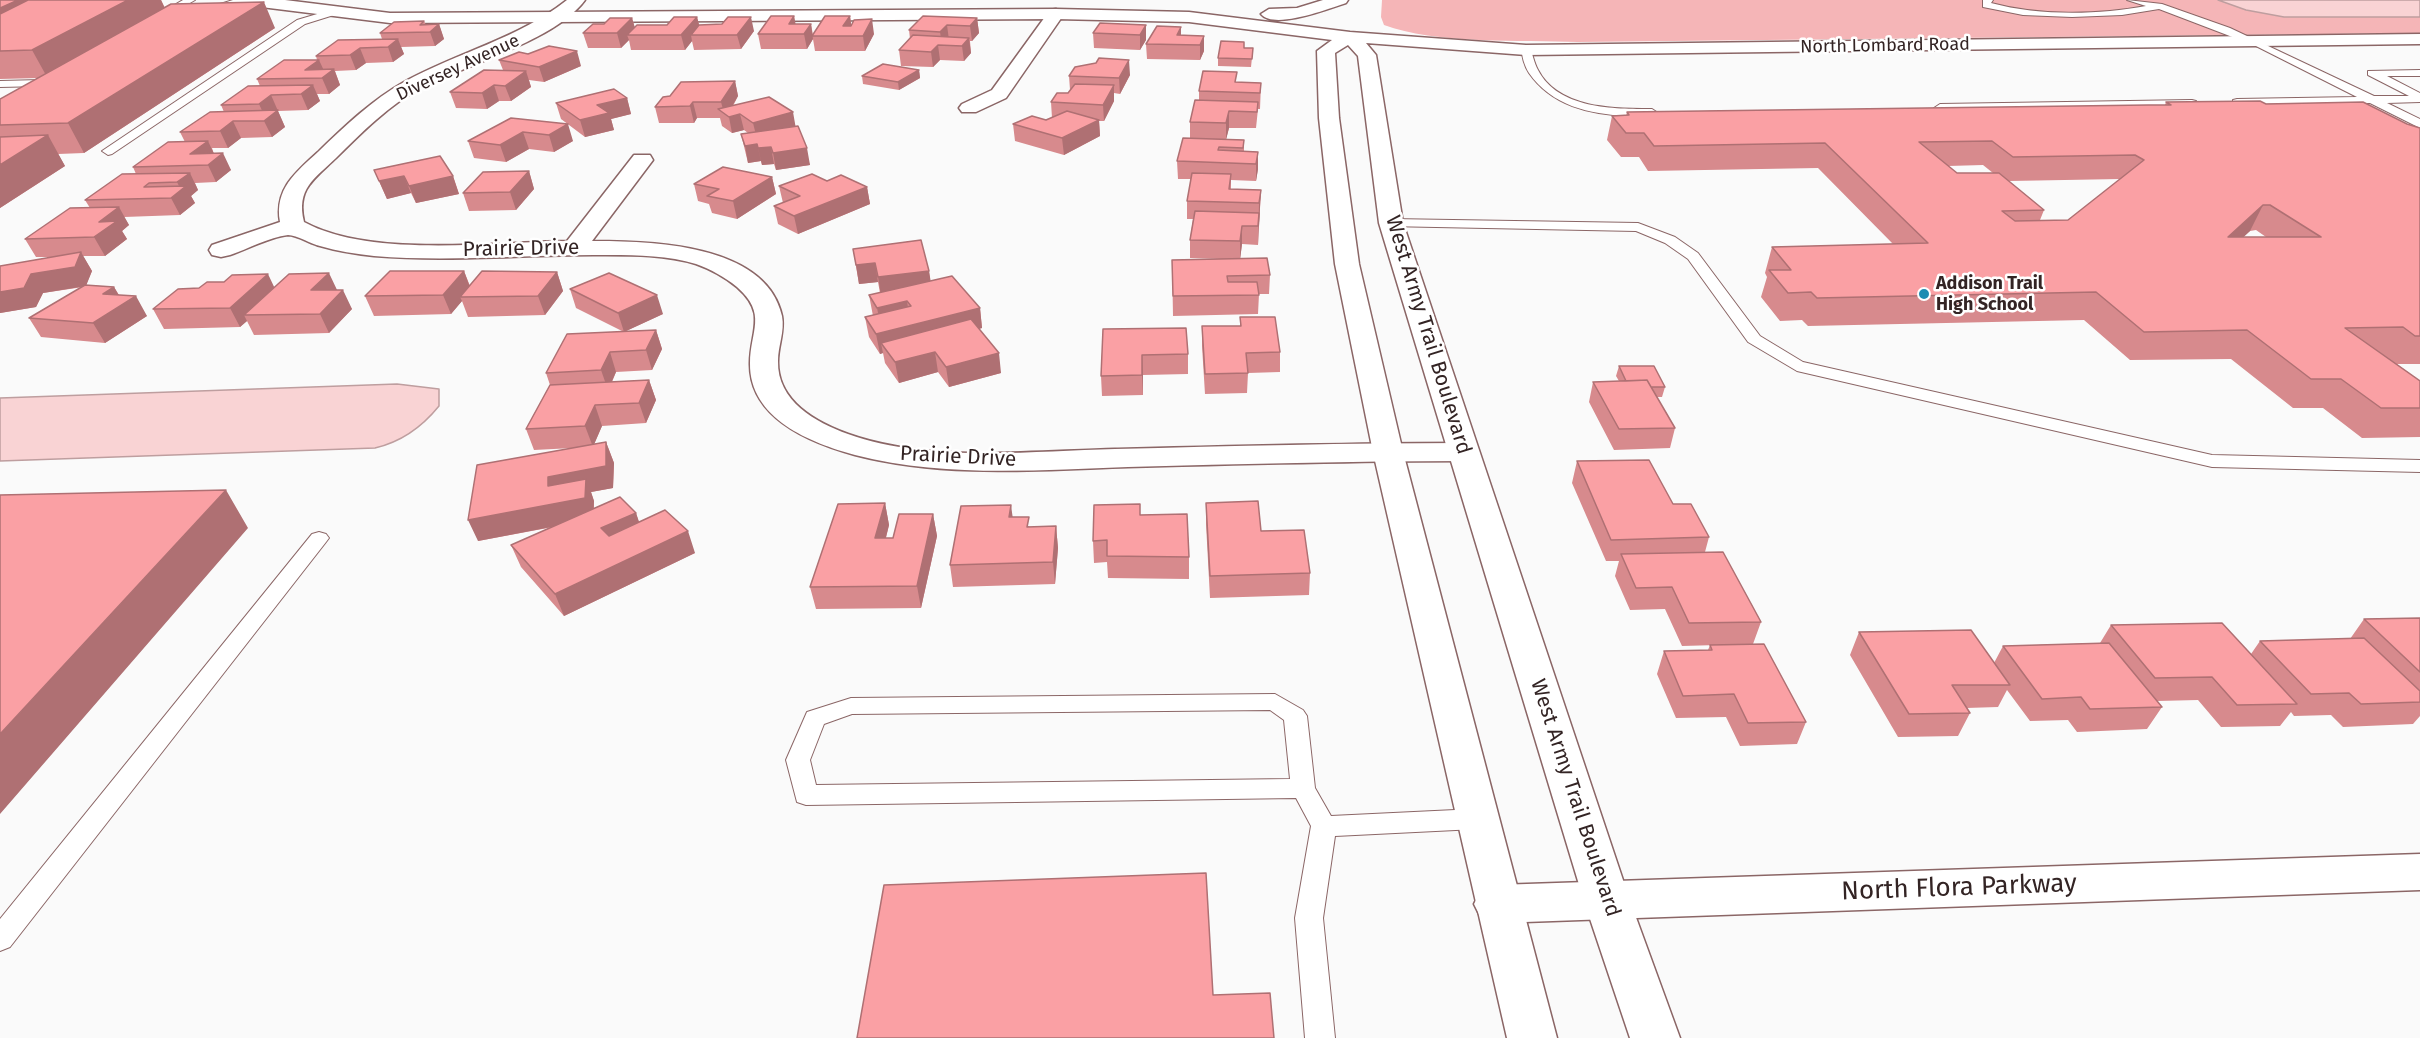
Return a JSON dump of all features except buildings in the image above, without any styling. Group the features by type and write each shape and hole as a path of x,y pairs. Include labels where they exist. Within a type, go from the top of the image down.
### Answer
{"street":[{"path":"244,0 390,18 1056,14 1189,17 1351,13"},
{"name":"Diversey Avenue","path":"293,226 288,206 289,197 297,184 392,98 435,75 521,39 559,17 577,0"},
{"name":"North Lombard Road","path":"1189,17 1351,13 1497,48 1527,50 2420,39"},
{"name":"West Army Trail Boulevard","path":"1351,13 1367,55 1382,66 1367,222 1347,264 1476,819 1533,1038"},
{"name":"West Army Trail Boulevard","path":"1351,13 1326,51 1329,118 1367,222 1464,452 1607,901 1655,1038"},
{"path":"969,108 999,94 1056,14"},
{"path":"1382,66 1445,50 1497,48"},
{"path":"573,248 642,160"},
{"path":"221,250 293,226"},
{"name":"Prairie Drive","path":"293,226 311,238 343,246 433,251 632,248 679,253 729,270 755,291 767,306 770,327 764,359 766,382 779,405 809,428 863,448 912,458 969,462 1464,452"},
{"name":"North Flora Parkway","path":"1497,904 2420,872"}],"lane":[{"path":"151,22 190,0"},
{"path":"192,17 202,11 244,0"},
{"path":"1988,0 1986,5 2021,13 2121,12 2159,6"},
{"path":"2133,0 2216,25 2420,124"},
{"path":"108,151 301,22 334,12"},
{"path":"1527,50 1529,65 1548,90 1566,102 1593,110 1670,113"},
{"path":"0,84 43,83 63,72"},
{"path":"2420,73 2372,73 2420,98"},
{"path":"2229,102 2420,98"},
{"path":"1924,109 2206,103"},
{"path":"1367,222 1638,227 1670,240 1693,256 1754,339 1797,366 2212,461 2420,466"},
{"path":"0,939 319,538"},
{"path":"1303,788 806,795 798,760 815,718 851,706 1275,702 1295,716 1303,788 1324,826 1309,918 1320,1038"},
{"path":"1324,826 1476,819"}],"shaded area":[{"path":"1382,0 2420,0 2420,33 1505,41 1428,35 1384,25 1381,17"},
{"path":"2218,0 2420,0 2420,17 2284,17 2246,10"},
{"path":"397,384 439,389 439,406 410,433 394,442 375,448 0,461 0,398"}],"place":[{"name":"Addison Trail High School","path":"1924,294"}]}
